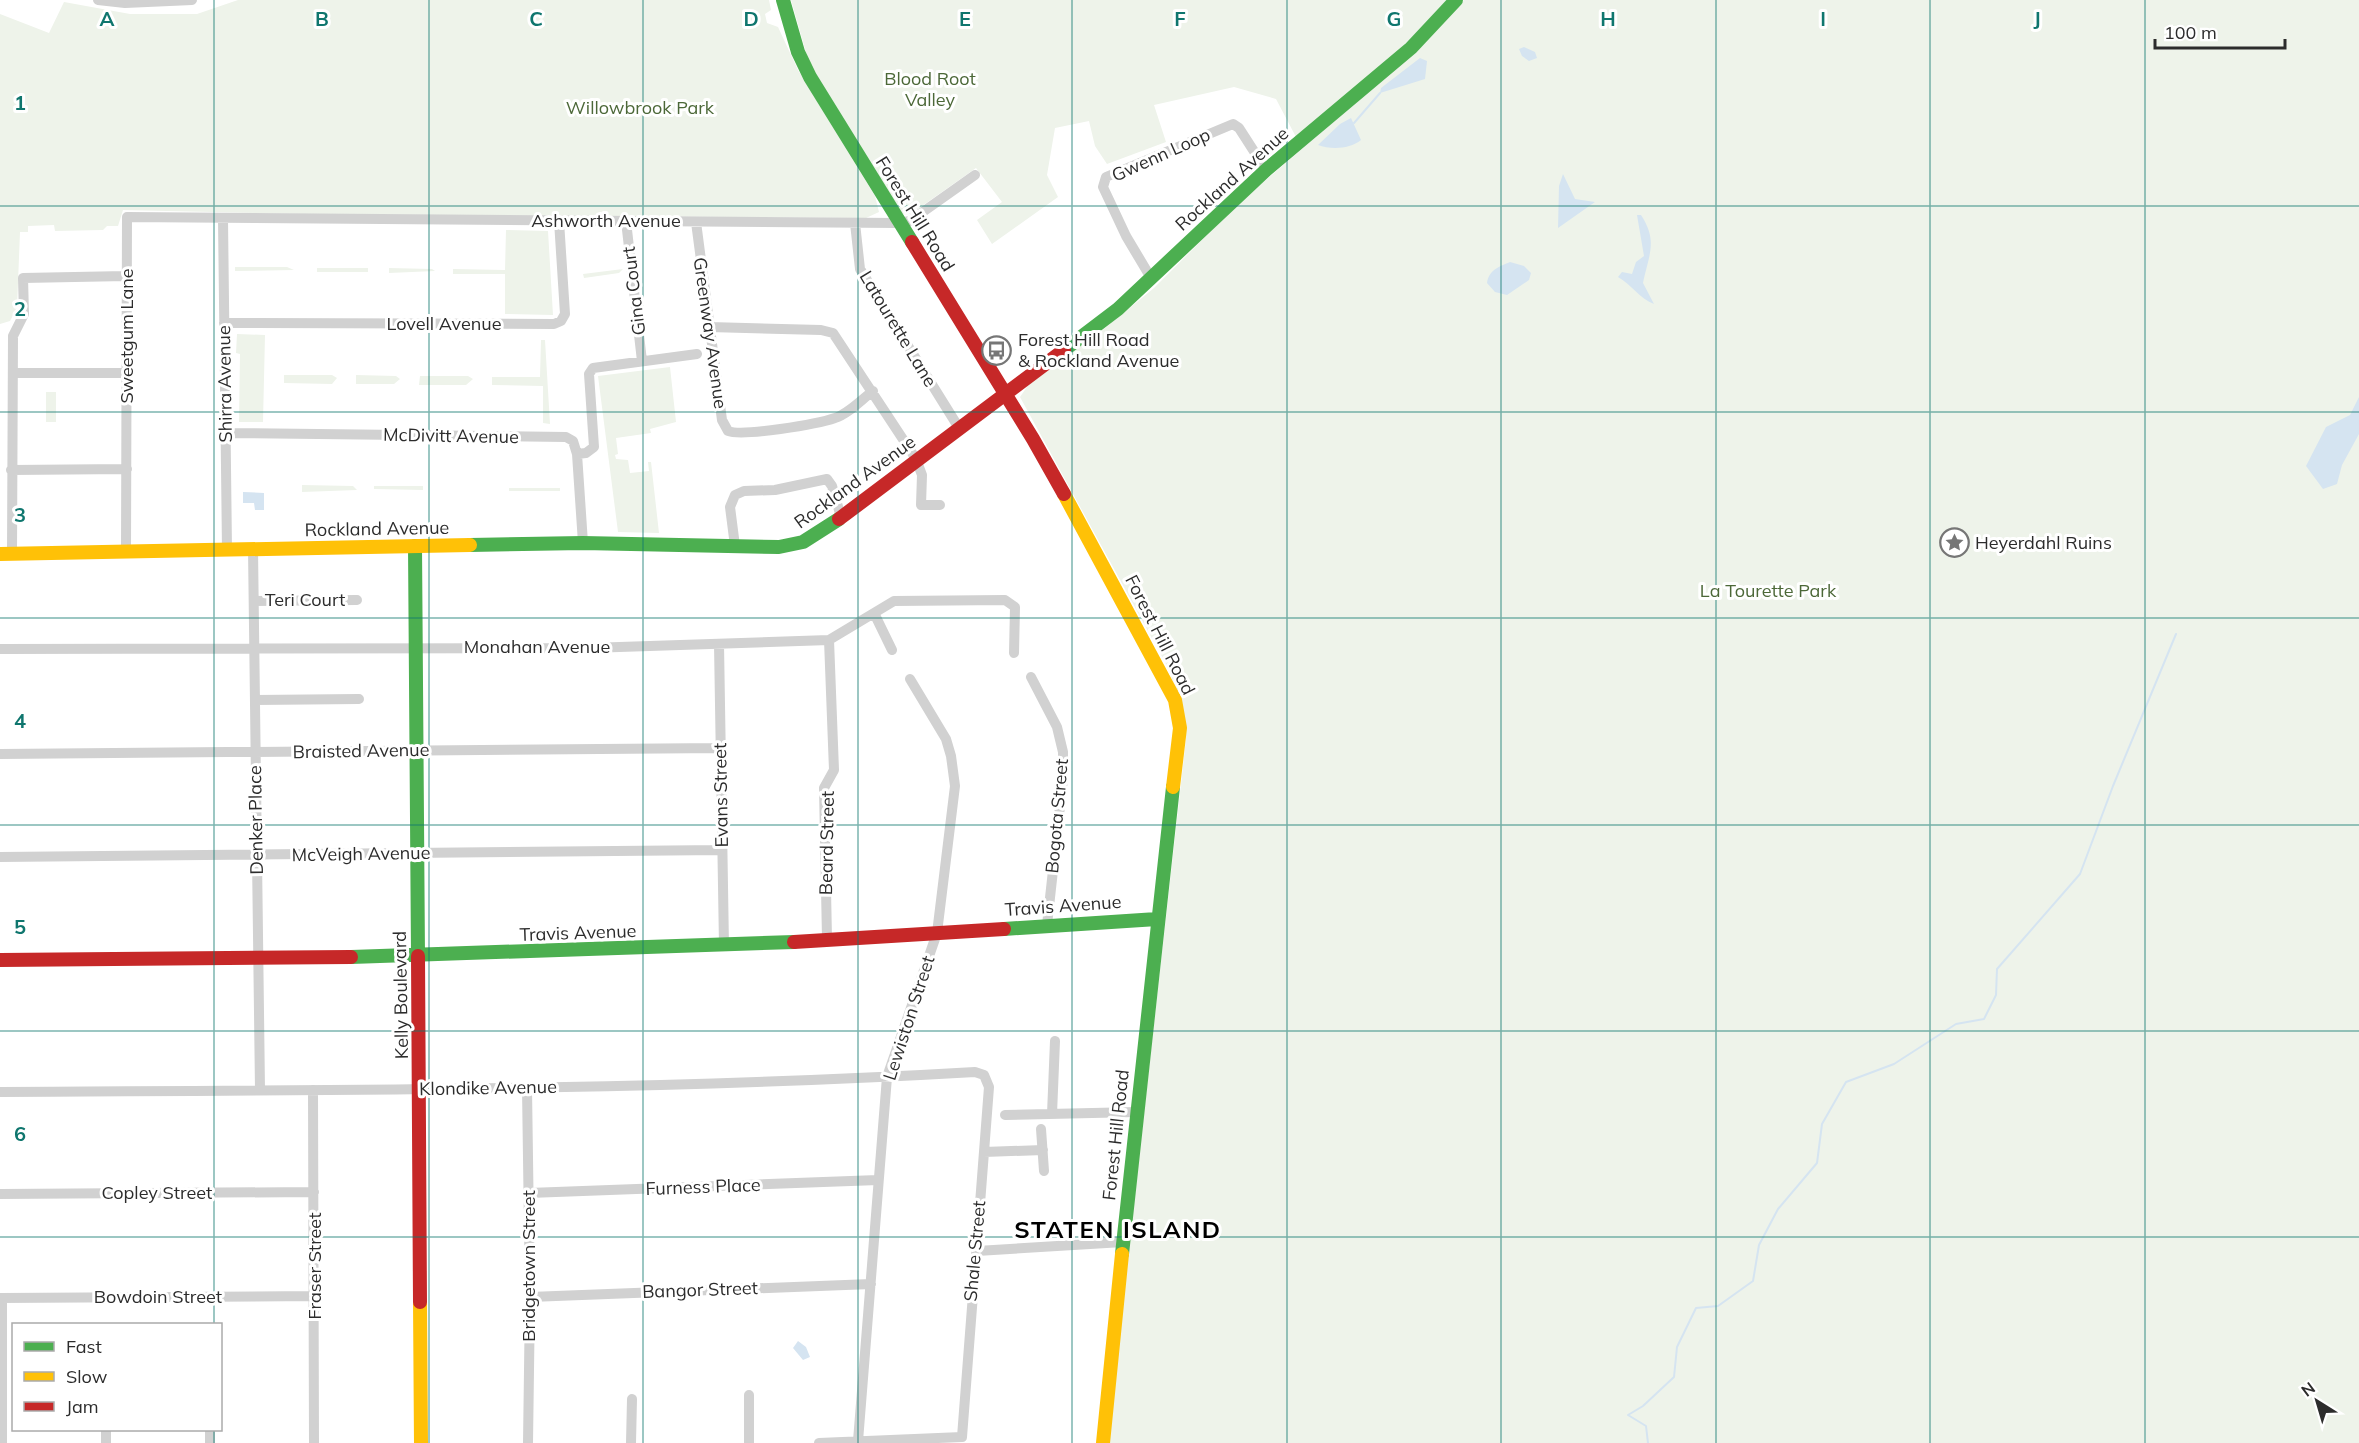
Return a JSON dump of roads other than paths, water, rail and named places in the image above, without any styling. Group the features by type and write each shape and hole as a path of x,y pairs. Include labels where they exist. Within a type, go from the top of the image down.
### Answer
{"street":[{"path":"98,0 192,0"},
{"name":"Forest Hill Road","path":"783,0 798,52 810,77 898,223 1006,392 1122,598 1178,708 1179,728 1136,1112 1103,1443"},
{"name":"Rockland Avenue","path":"6,554 583,543 796,545 812,538 841,517 1118,309 1266,170 1382,74 1456,0"},
{"name":"Gwenn Loop","path":"1151,278 1126,236 1103,187 1106,177 1233,124 1239,128 1266,170"},
{"name":"Ashworth Avenue","path":"223,219 898,223 910,221 975,175"},
{"name":"Sweetgum Lane","path":"126,552 127,217 223,219"},
{"name":"Shirra Avenue","path":"223,219 227,550"},
{"name":"Lovell Avenue","path":"224,323 554,324 561,321 565,314 559,221"},
{"name":"Gina Court","path":"626,221 642,361"},
{"name":"Greenway Avenue","path":"696,222 722,420 728,431 738,433 836,418 873,391"},
{"name":"Latourette Lane","path":"855,223 860,269 959,428"},
{"path":"6,554 11,470 13,336 24,314 23,278 126,276"},
{"path":"709,327 827,331 838,339 916,459 922,475 921,505 940,505"},
{"name":"Gina Court","path":"577,454 586,453 594,447 591,370 597,366 697,354"},
{"path":"13,373 127,374"},
{"name":"McDivitt Avenue","path":"226,434 566,437 573,441 577,454"},
{"path":"577,454 583,543"},
{"path":"11,470 127,469"},
{"path":"735,546 730,507 732,498 739,492 775,490 827,479 832,486 841,517"},
{"name":"Kelly Boulevard","path":"415,546 421,1443"},
{"name":"Denker Place","path":"253,549 260,1090"},
{"name":"Teri Court","path":"254,601 357,600"},
{"name":"Monahan Avenue","path":"0,649 589,648 829,640 894,601 1005,600 1015,607 1014,652"},
{"path":"874,613 892,650"},
{"name":"Beard Street","path":"827,939 824,788 834,770 829,640"},
{"name":"Evans Street","path":"719,645 724,946"},
{"name":"Bogota Street","path":"1031,677 1057,727 1063,752 1063,779 1047,925"},
{"name":"Lewiston Street","path":"858,1441 887,1077 937,933 955,786 951,756 940,725 910,679"},
{"path":"255,700 359,699"},
{"name":"Braisted Avenue","path":"0,754 721,748"},
{"name":"McVeigh Avenue","path":"0,857 722,850"},
{"name":"Travis Avenue","path":"0,960 419,956 724,946 1157,919"},
{"path":"1052,1114 1055,1041"},
{"name":"Klondike Avenue","path":"0,1092 526,1088 887,1077 975,1072"},
{"name":"Shale Street","path":"858,1441 962,1437 989,1087 984,1075 975,1072"},
{"name":"Bridgetown Street","path":"526,1088 530,1297 528,1443"},
{"name":"Fraser Street","path":"313,1089 316,1296 314,1443"},
{"path":"1005,1115 1136,1112"},
{"path":"1041,1129 1044,1171"},
{"path":"984,1152 1042,1150"},
{"name":"Furness Place","path":"529,1193 878,1180"},
{"name":"Copley Street","path":"0,1194 314,1192"},
{"path":"976,1251 1123,1242"},
{"name":"Bangor Street","path":"530,1297 871,1284"},
{"name":"Bowdoin Street","path":"1,1298 316,1296"},
{"path":"1,1298 2,1443"},
{"path":"749,1395 749,1443"},
{"path":"631,1443 632,1399"},
{"path":"819,1443 858,1441"}],"water":[{"path":"1524,47 1535,52 1537,58 1529,61 1522,56 1519,49"},
{"path":"1420,58 1427,61 1425,79 1380,93 1381,88"},
{"path":"1351,118 1361,140 1340,148 1318,145 1340,124"},
{"path":"1563,174 1575,199 1595,202 1558,228 1559,186"},
{"path":"1637,215 1641,215 1651,240 1643,283 1654,304 1618,277 1622,272 1632,274 1636,262 1644,256"},
{"path":"1510,262 1524,266 1531,273 1529,280 1507,295 1495,292 1487,283 1490,275 1498,267"},
{"path":"2359,397 2359,434 2342,465 2337,484 2323,489 2306,466 2326,427 2350,415"},
{"path":"243,492 264,493 264,510 255,510 254,503 243,503"},
{"path":"798,1341 806,1347 810,1357 803,1360 793,1348"}],"waterway":[{"path":"1354,123 1380,93"},
{"path":"1648,1443 1646,1426 1628,1415 1643,1406 1674,1377 1677,1347 1696,1308 1718,1306 1753,1281 1759,1245 1778,1209 1817,1163 1822,1124 1846,1082 1894,1064 1956,1024 1984,1019 1996,995 1997,969 2080,874 2113,786 2176,634"}],"place":[{"name":"Forest Hill Road & Rockland Avenue","path":"997,350"},
{"name":"Heyerdahl Ruins","path":"1954,543"}],"district":[{"name":"STATEN ISLAND","path":"1118,1230"}],"park label":[{"name":"Blood Root Valley","path":"930,89"},
{"name":"Willowbrook Park","path":"640,108"},
{"name":"La Tourette Park","path":"1768,591"}]}
